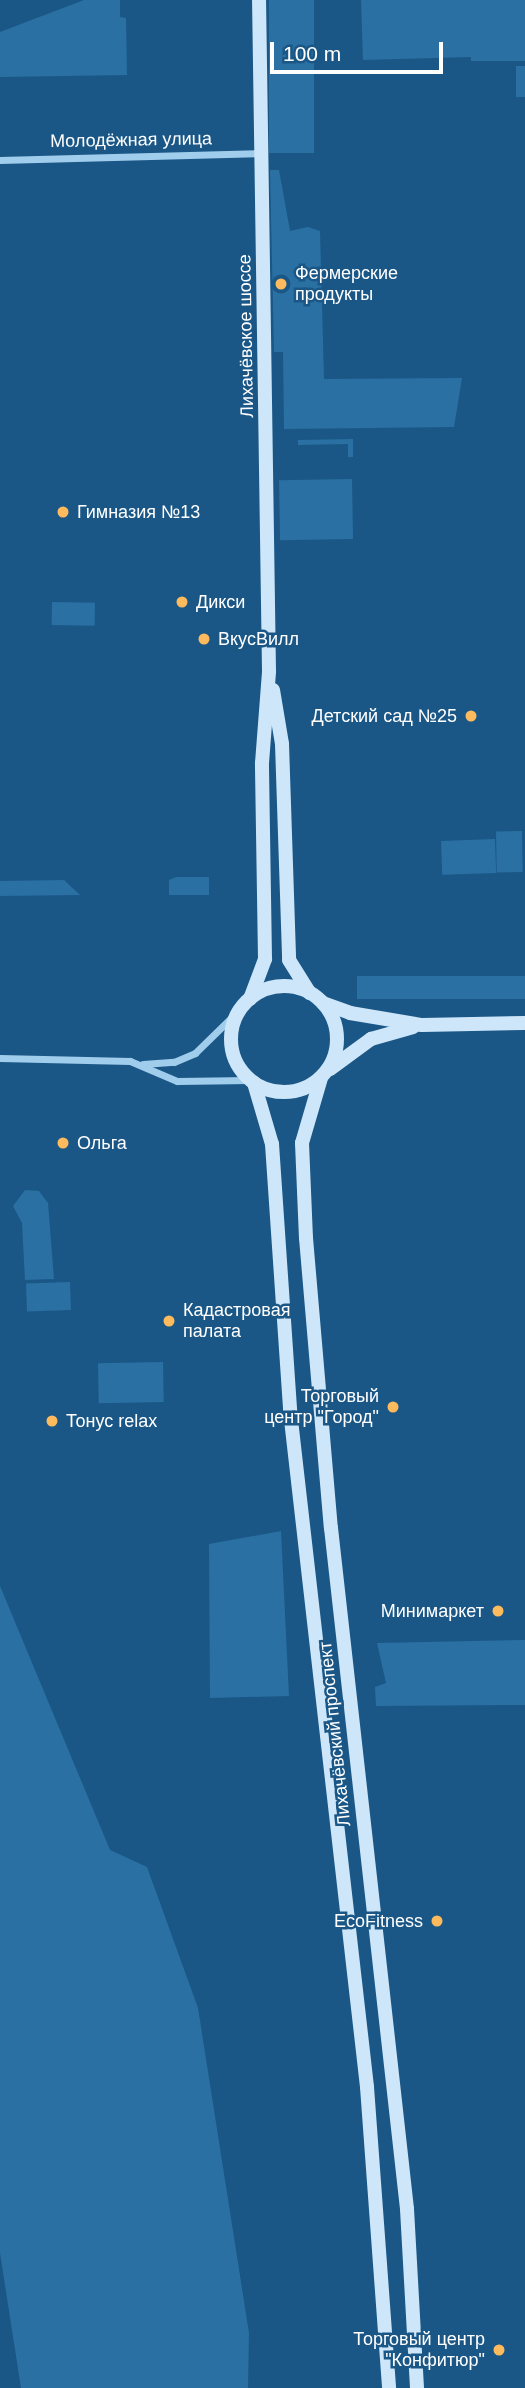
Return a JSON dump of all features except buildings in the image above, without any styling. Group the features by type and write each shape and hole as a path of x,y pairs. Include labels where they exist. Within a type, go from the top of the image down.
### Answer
{"main road":[{"name":"Лихачёвское шоссе","path":"250,999 265,959 262,763 270,671 259,0"},
{"name":"Лихачёвское шоссе","path":"270,671 282,744 289,960 316,998"},
{"path":"239,1010 250,999 277,986 316,998 350,1013 422,1025 525,1023"},
{"name":"Лихачёвский проспект","path":"316,998 337,1037 302,1143 307,1249 331,1528 406,2195 420,2388"},
{"name":"Лихачёвский проспект","path":"239,1010 230,1042 236,1063 252,1082 272,1144 290,1410 367,2087 383,2254 389,2388"},
{"path":"252,1082 288,1093 323,1075 371,1039 422,1025"}],"street":[{"name":"Молодёжная улица","path":"0,160 262,153"},
{"path":"0,1058 142,1064 174,1062 195,1053 239,1010"},
{"path":"142,1064 177,1081 252,1082"}],"shaded area":[{"path":"84,0 120,0 120,17 126,18 127,75 0,77 0,32"},
{"path":"269,0 314,0 314,153 269,153"},
{"path":"361,0 525,0 525,61 471,61 471,57 363,60"},
{"path":"516,66 525,66 525,97 516,97"},
{"path":"270,170 279,170 290,231 308,227 320,231 324,379 462,378 454,427 284,429 283,352 274,352"},
{"path":"353,439 353,457 348,457 348,444 298,445 298,440"},
{"path":"352,479 353,539 280,540 279,480"},
{"path":"52,602 95,603 95,626 52,625"},
{"path":"496,831 522,831 523,872 497,872"},
{"path":"495,839 496,873 442,875 441,841"},
{"path":"176,877 209,877 209,895 169,895 169,880"},
{"path":"64,880 80,895 0,896 0,881"},
{"path":"357,976 525,976 525,999 357,999"},
{"path":"25,1190 39,1191 48,1203 54,1279 25,1280 22,1223 13,1206"},
{"path":"70,1282 71,1310 27,1312 26,1284"},
{"path":"163,1362 164,1402 99,1403 98,1363"},
{"path":"281,1531 289,1696 210,1698 209,1544"},
{"path":"0,1586 110,1850 147,1867 198,2008 249,2333 248,2388 21,2388 0,2253"},
{"path":"525,1640 525,1705 376,1706 375,1687 386,1683 377,1643"}],"place":[{"name":"Фермерские продукты","path":"281,284"},
{"name":"Гимназия №13","path":"63,512"},
{"name":"Дикси","path":"182,602"},
{"name":"ВкусВилл","path":"204,639"},
{"name":"Детский сад №25","path":"471,716"},
{"name":"Ольга","path":"63,1143"},
{"name":"Кадастровая палата","path":"169,1321"},
{"name":"Торговый центр \"Город\"","path":"393,1407"},
{"name":"Тонус relax","path":"52,1421"},
{"name":"Минимаркет","path":"498,1611"},
{"name":"EcoFitness","path":"437,1921"},
{"name":"Торговый центр \"Конфитюр\"","path":"499,2350"}]}
